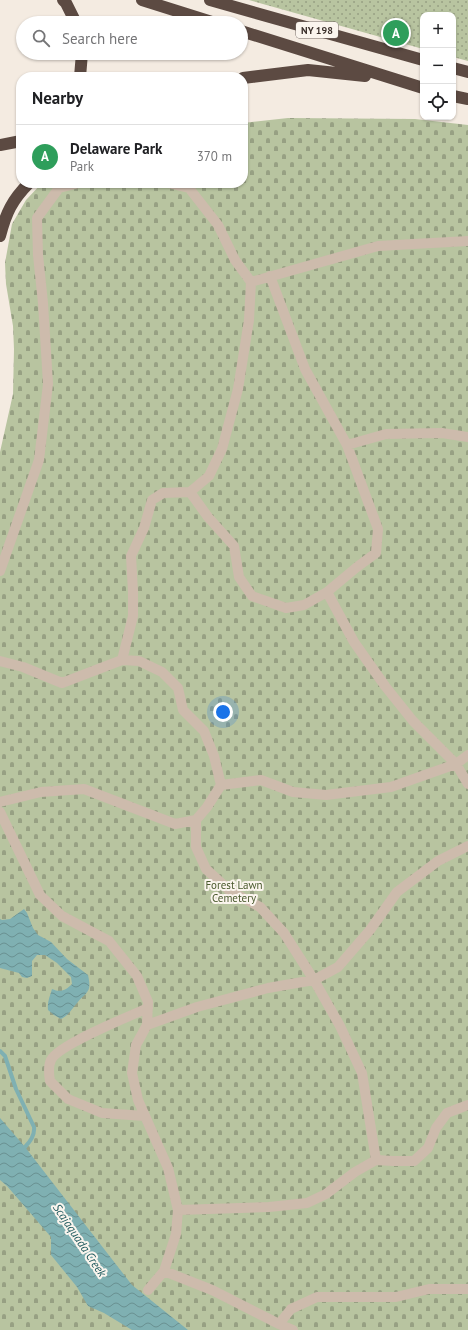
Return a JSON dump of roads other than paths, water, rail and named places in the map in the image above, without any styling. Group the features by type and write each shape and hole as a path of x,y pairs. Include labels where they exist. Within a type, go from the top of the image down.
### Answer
{"highway":[{"path":"63,0 72,16"},
{"path":"142,0 193,16"},
{"name":"NY 198","path":"210,0 420,59"},
{"name":"NY 198","path":"248,33 420,87"},
{"path":"80,72 81,60"},
{"path":"456,69 468,72"},
{"path":"248,77 308,70 358,75 404,82"},
{"path":"456,97 468,99"},
{"path":"0,146 16,142"},
{"path":"0,236 4,218 10,206 25,188"}],"street":[{"path":"0,571 38,460 48,384 44,303 38,256 37,218 59,188"},
{"path":"122,660 132,616 133,592 131,556 144,528 152,500 163,493 190,492 209,476 222,449 238,389 249,320 251,282 235,260 218,225 189,188"},
{"path":"251,282 378,246 468,241"},
{"path":"190,492 208,517 234,546 239,577 252,596 286,608 304,605 327,592 376,553 378,529 347,445 305,369 270,276"},
{"path":"347,445 386,434 442,433 468,437"},
{"path":"327,592 354,642 385,686 413,721 456,764 468,784"},
{"path":"0,662 23,667 62,683 122,660 139,661 162,672 178,688 183,710 204,732 214,756 221,785 207,807 196,820 175,824 84,789 41,792 0,802"},
{"path":"221,785 261,780 293,792 326,795 391,786 456,764 468,756"},
{"path":"0,812 40,895 62,916 109,941 137,976 148,1002 147,1025 136,1045 132,1074 138,1100 168,1168 178,1210 176,1234 164,1271 148,1290"},
{"path":"196,820 196,847 206,869 230,891 260,907 284,933 314,980 340,1026 362,1073 376,1160"},
{"path":"147,1025 197,1007 268,988 314,980 338,966 370,930 397,892 438,861 468,846"},
{"path":"145,1116 102,1113 68,1099 50,1081 49,1070 51,1060 58,1051 82,1038 148,1008"},
{"path":"178,1210 269,1207 307,1203 326,1194 355,1172 376,1160 414,1160 428,1148 436,1128 447,1113 468,1105"},
{"path":"164,1271 212,1290 293,1330"},
{"path":"279,1324 291,1308 317,1297 396,1297 429,1289 468,1289"}],"water":[{"path":"24,909 38,935 51,942 67,959 88,975 88,991 68,1014 61,1019 48,1010 52,989 58,991 63,990 72,984 71,977 57,963 45,955 37,955 32,961 32,976 27,978 22,977 19,973 0,968 0,919 10,919"},
{"name":"Scajaquada Creek","path":"0,1118 25,1147 132,1285 188,1330 132,1330 104,1313 88,1306 77,1287 51,1255 51,1237 7,1186 0,1180"}],"waterway":[{"path":"0,1051 5,1056 16,1089 34,1127 32,1138 25,1147"}],"place":[{"name":"Delaware Park","path":"396,33"}],"park label":[{"name":"Forest Lawn Cemetery","path":"234,891"}]}
